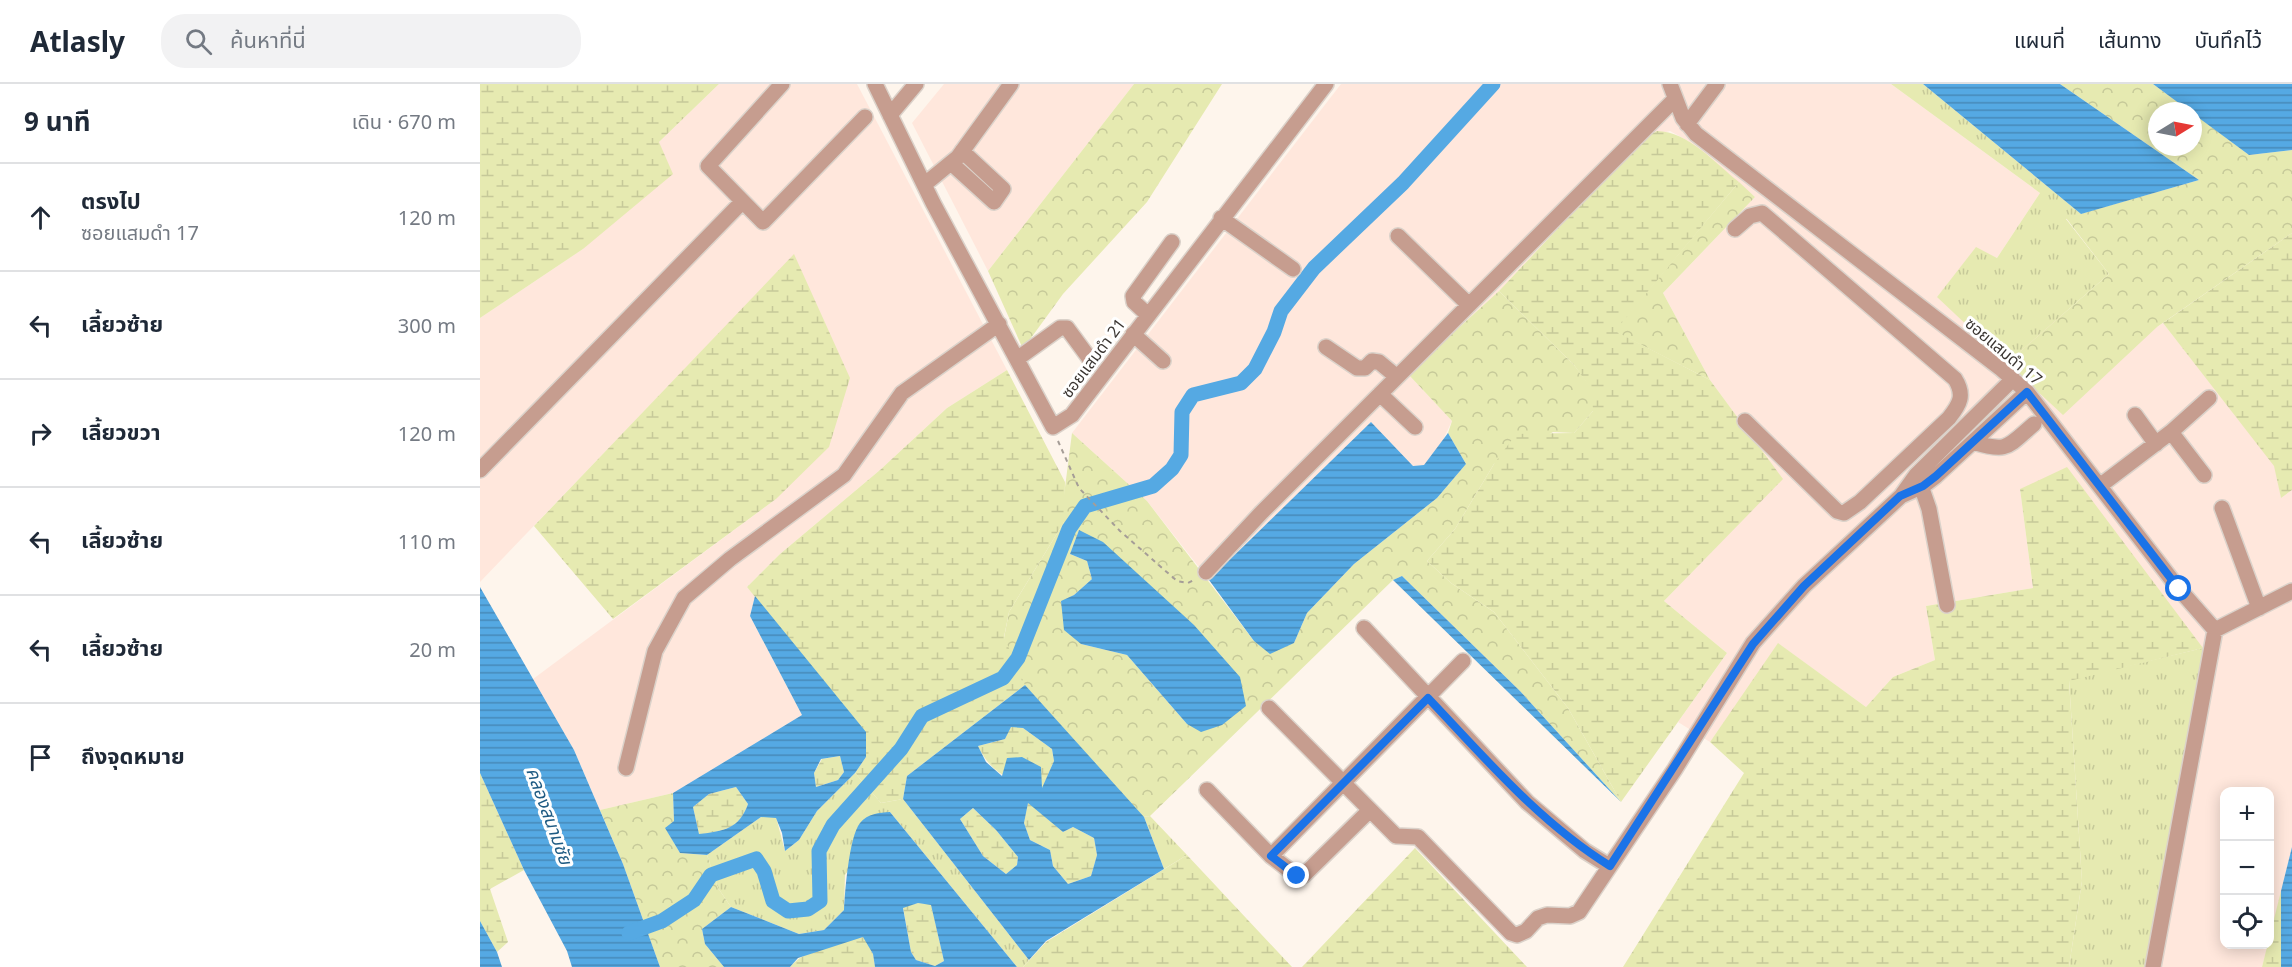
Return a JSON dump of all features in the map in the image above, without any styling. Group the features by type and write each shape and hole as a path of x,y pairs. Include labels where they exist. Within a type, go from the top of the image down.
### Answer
{"street":[{"path":"783,84 708,166 742,202 765,222 864,117"},
{"name":"ซอยแสมดำ 21","path":"875,84 1053,427 1071,415 1326,84"},
{"path":"890,115 916,84"},
{"path":"925,184 962,151 1011,84"},
{"name":"ซอยแสมดำ 17","path":"1670,84 1687,124 1714,150 1896,288 2027,392 2179,589 2215,630"},
{"path":"1687,124 1717,84"},
{"path":"1206,572 1469,304 1675,99"},
{"path":"951,163 994,202 1003,189 962,151"},
{"path":"480,470 742,202"},
{"path":"1735,230 1750,216 1762,213 1955,379 1962,394 1960,404 1949,418 1849,511 1838,511 1745,421"},
{"path":"1221,218 1293,269"},
{"path":"1398,236 1469,304"},
{"path":"1148,315 1134,302 1133,296 1172,242"},
{"path":"1876,309 1896,288"},
{"path":"626,768 655,651 684,598 730,559 844,475 902,393 999,324"},
{"path":"1017,359 1060,328 1067,328 1092,362"},
{"path":"1133,334 1163,361"},
{"path":"1326,347 1357,368 1365,368 1372,362 1379,362 1397,377"},
{"path":"1920,480 2013,379"},
{"path":"1269,708 1396,837 1418,837 1511,933 1517,935 1526,931 1538,918 1547,915 1570,916 1579,912 1610,866 1753,644 1804,586 1900,496 1973,442 2027,392"},
{"path":"1380,394 1415,427"},
{"path":"2101,485 2156,444 2210,398"},
{"path":"2134,415 2156,444"},
{"path":"1973,442 1996,449 2004,448 2034,424"},
{"path":"2171,432 2204,475"},
{"path":"1920,480 1947,604"},
{"path":"2222,508 2259,608"},
{"path":"2153,967 2215,630 2292,591"},
{"path":"1364,628 1527,802 1585,851 1610,866"},
{"path":"1271,856 1463,661"},
{"path":"1207,790 1271,856 1291,873 1304,876 1370,810"}],"path":[{"path":"1053,427 1079,488 1120,531 1178,581 1188,583 1206,572"}],"shaded area":[{"path":"719,84 857,84 1007,370 947,408 880,470 780,554 747,587 755,596 750,616 802,715 673,793 600,810 574,750 533,679 776,499 794,255 480,582 480,318 583,249 659,142"},
{"path":"944,84 1134,84 988,271 912,123"},
{"path":"1341,84 1891,84 2040,193 1997,258 1976,248 1937,297 2157,327 2163,323 2275,466 2281,498 2292,490 2292,847 2274,921 2274,787 2220,787 2220,949 2267,949 2262,967 2161,967 2203,648 2020,489 2033,588 1926,606 1935,660 1893,677 1866,707 1779,644 1710,742 1678,722 1727,653 1664,601 1782,479 1710,380 1663,293 1755,197 1688,141 1670,131 1643,138 1499,291 1408,374 1452,421 1439,448 1424,465 1413,466 1371,422 1209,580 1147,501 1072,433"}],"green space":[{"path":"480,84 719,84 659,142 673,174 583,249 480,318"},
{"path":"1134,84 1222,84 1147,202 1063,294 1023,349 988,271"},
{"path":"1891,84 1923,84 2081,214 2066,219 2109,274 2007,363 1937,297 1976,247 1997,258 2040,193"},
{"path":"2060,84 2153,84 2178,102 2148,102 2148,145"},
{"path":"2202,120 2249,155 2292,150 2292,233 2157,327 2063,415 2007,363 2109,274 2066,218 2199,180 2164,156 2202,156"},
{"path":"1657,131 1668,132 1691,142 1739,182 1615,331 1710,380 1783,479 1664,601 1727,653 1621,802 1568,708 1494,612 1451,583 1427,561 1455,529 1494,464 1516,434 1574,433 1593,411 1592,390 1574,365 1499,291 1643,138"},
{"path":"1739,182 1755,197 1663,293 1710,380 1614,331"},
{"path":"2292,233 2292,490 2281,498 2274,466 2163,323"},
{"path":"794,254 850,378 829,447 776,499 613,619 534,526"},
{"path":"1499,291 1574,365 1593,390 1593,411 1574,433 1553,432 1494,464 1455,529 1427,561 1451,583 1494,612 1568,708 1621,802 1520,691 1402,576 1393,580 1150,816 1143,817 1021,681 1004,638 1009,612 1064,522 1064,495 1072,433 1147,501 1254,641 1294,643 1307,613 1354,564 1437,498 1466,464 1448,433 1452,421 1408,374","holes":["1079,530 1187,724 1127,655 1081,644 1061,602 1074,595 1092,579 1087,561 1070,554"]},
{"path":"1007,370 1065,482 1064,522 1009,612 1004,637 1025,685 907,776 903,799 881,803 855,773 866,757 865,732 747,587 780,554 880,470 947,408"},
{"path":"2067,467 2203,648 2069,681 2082,881 2069,967 1623,967 1744,773 1710,742 1778,643 1866,707 1893,677 1935,660 1926,606 2033,588 2020,489"},
{"path":"2203,648 2161,967 2069,967 2082,881 2069,680"},
{"path":"1011,726 1023,728 1052,749 1054,761 1042,789 1012,779 997,771 978,746 1005,739"},
{"path":"840,756 844,772 838,780 816,787 814,773 822,759"},
{"path":"480,773 524,870 490,889 508,942 497,952 480,921"},
{"path":"855,773 881,803 903,799 1029,960 1023,967 1017,967 890,812 845,875 844,910 824,930 799,934 731,907 718,888 707,855 761,817 776,817 785,851 799,840 817,811"},
{"path":"736,787 748,804 740,819 723,830 699,835 693,807 709,794"},
{"path":"673,793 674,821 666,829 680,853 707,855 718,888 731,907 702,929 705,944 724,967 660,967 623,864 600,810"},
{"path":"1028,802 1063,832 1073,827 1094,838 1097,855 1091,876 1068,884 1053,866 1050,850 1030,840 1024,823"},
{"path":"973,808 996,830 1018,857 1017,865 1006,874 983,856 960,819"},
{"path":"1150,816 1187,855 1164,869 1144,817"},
{"path":"1415,848 1527,967 1302,967"},
{"path":"1187,855 1292,967 1023,967 1046,942"},
{"path":"2281,891 2281,967 2262,967 2266,949 2274,949 2274,919"},
{"path":"918,903 931,904 944,961 935,966 916,960 911,952 903,907"},
{"path":"864,937 873,954 875,967 790,967 804,955 824,946"}],"water":[{"path":"1923,84 2060,84 2148,145 2148,156 2164,156 2199,180 2081,214"},
{"path":"2153,84 2292,84 2292,150 2249,155 2202,120 2202,102 2177,102"},
{"path":"1371,422 1413,466 1424,465 1448,433 1466,464 1437,498 1354,564 1307,613 1294,643 1270,654 1254,641 1209,580"},
{"path":"1079,530 1103,542 1194,625 1240,677 1246,706 1222,725 1201,732 1187,724 1127,655 1081,644 1064,630 1061,601 1074,595 1092,579 1087,561 1070,554"},
{"path":"1402,576 1520,691 1621,802 1393,580"},
{"name":"คลองสนามชัย","path":"480,587 574,750 623,864 660,967 572,967 567,951 524,870 480,773"},
{"path":"755,596 866,732 866,757 855,773 817,811 799,840 785,851 782,833 776,818 761,817 707,855 680,853 665,828 674,821 673,793 802,715 750,616","holes":["840,756 844,772 838,780 816,787 814,773 821,759","736,787 748,804 740,819 723,830 699,834 693,807 709,794"]},
{"path":"1025,685 1144,817 1164,869 1046,941 1029,960 903,799 907,776","holes":["1011,727 1023,728 1052,749 1054,761 1042,788 1041,767 1022,757 1007,758 1002,776 986,762 978,746 1005,739","1028,803 1063,832 1073,827 1094,838 1097,855 1091,876 1068,884 1053,866 1050,850 1030,840 1024,823","973,808 996,830 1018,857 1017,865 1006,874 983,856 960,819"]},
{"path":"890,812 1017,967 875,967 873,954 863,937 798,958 790,967 724,967 705,944 702,929 731,907 799,934 824,930 844,910 848,865 856,830 867,817","holes":["918,903 931,905 944,961 935,966 916,960 911,952 903,908"]},
{"path":"2292,847 2292,967 2281,967 2281,891"},
{"path":"480,921 497,952 502,967 480,967"}],"waterway":[{"path":"629,933 662,921 694,900 711,875 756,859 764,871 773,901 788,911 808,909 820,901 819,851 833,825 901,749 922,716 1003,678 1018,658 1069,529 1085,506 1153,486 1172,469 1181,455 1182,412 1193,395 1241,383 1255,369 1274,332 1281,311 1314,268 1403,183 1493,84"}],"route":[{"path":"1297,876 1271,856 1428,698 1527,802 1585,851 1610,866 1675,769 1753,644 1804,586 1900,496 1923,486 1936,476 2027,392 2047,414 2179,589"}]}
